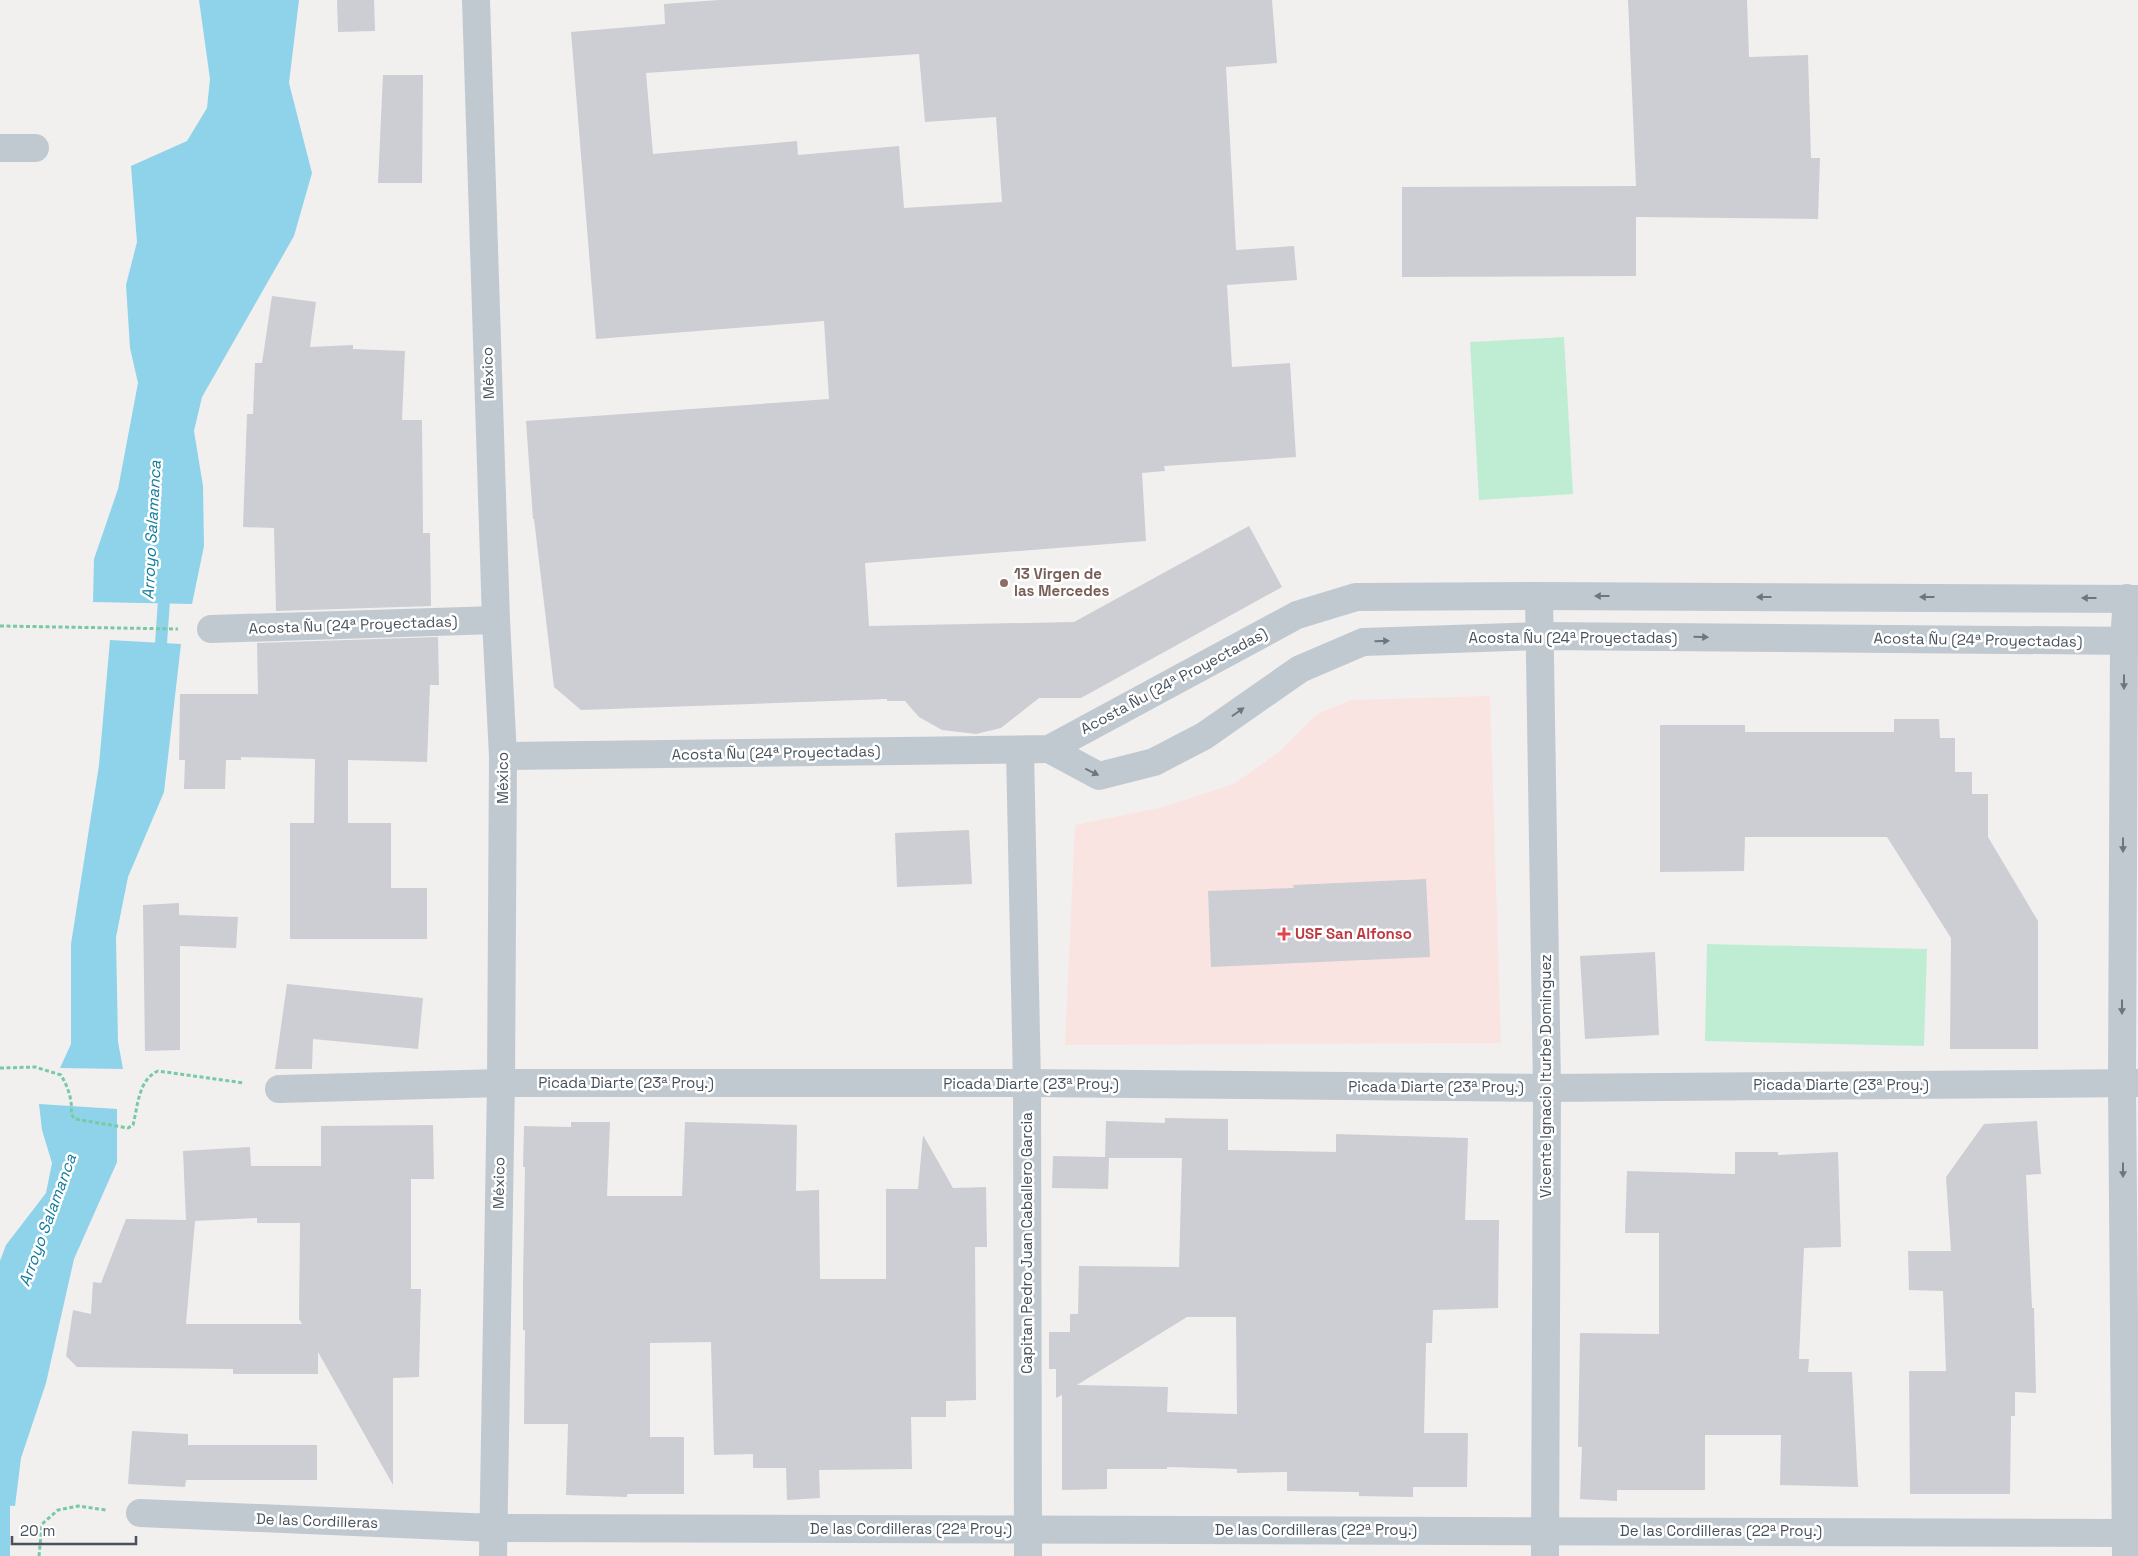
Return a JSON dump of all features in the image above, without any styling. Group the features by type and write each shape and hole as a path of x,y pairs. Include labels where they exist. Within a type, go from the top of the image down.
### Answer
{"street":[{"name":"México","path":"476,0 496,620 503,756 501,1083 493,1556"},
{"path":"0,148 35,148"},
{"name":"Vicente Ignacio Iturbe Dominguez","path":"1539,596 1547,1088 1545,1543"},
{"name":"Acosta Ñu (24ª Proyectadas)","path":"503,756 1049,749 1297,615 1356,597 2132,598"},
{"path":"2130,1541 2132,598"},
{"name":"Acosta Ñu (24ª Proyectadas)","path":"199,629 496,620"},
{"name":"Acosta Ñu (24ª Proyectadas)","path":"1049,749 1099,776 1154,762 1204,736 1300,669 1363,642 1541,636 2131,641"},
{"name":"Capitan Pedro Juan Caballero Garcia","path":"1020,750 1027,1083 1028,1543"},
{"name":"Picada Diarte (23ª Proy.)","path":"279,1088 501,1083 1027,1083 1547,1088 2130,1083"},
{"name":"De las Cordilleras","path":"140,1513 493,1528"},
{"name":"De las Cordilleras (22ª Proy.)","path":"493,1528 1028,1543 2130,1541"}],"path":[{"path":"0,626 110,630 199,629"},
{"path":"0,1068 35,1067 61,1075 66,1082 73,1105 71,1114 75,1119 128,1128 133,1124 144,1081 158,1071 279,1088"},
{"path":"39,1556 42,1524 58,1510 78,1506 140,1513"}],"shaded area":[{"name":"USF San Alfonso","path":"1490,696 1501,1043 1065,1045 1075,825 1163,807 1234,784 1280,751 1317,714 1351,700"}],"green space":[{"path":"1564,337 1573,494 1479,500 1470,342"},
{"path":"1707,944 1927,949 1924,1046 1705,1041"}],"water":[{"path":"199,0 299,0 289,83 312,173 294,236 202,397 194,431 203,486 204,546 192,604 93,602 94,559 118,489 138,383 130,348 126,285 137,242 131,166 187,141 207,108 210,79"},
{"path":"110,640 181,644 164,792 128,877 116,937 118,1042 123,1069 60,1068 71,1044 71,944 99,765"},
{"path":"39,1104 117,1109 117,1162 74,1259 46,1383 21,1458 15,1506 0,1505 0,1261 6,1245 46,1193 52,1163 42,1130"}],"building":[{"path":"337,0 374,0 375,31 338,32"},
{"path":"719,0 1272,0 1277,63 1226,67 1236,250 1294,246 1297,280 1227,285 1232,367 1290,363 1296,457 1164,466 1165,471 1142,473 1146,541 865,563 869,626 1074,622 1249,526 1282,587 1081,698 1039,698 1001,728 976,734 942,730 919,717 905,701 887,701 887,699 581,710 554,687 533,519 526,421 829,399 824,321 596,339 571,32 665,24 664,4","holes":["919,54 925,122 996,117 1002,202 904,208 899,146 798,155 797,141 653,154 646,73"]},
{"path":"1628,0 1747,0 1749,57 1808,55 1811,158 1820,158 1818,219 1636,217 1636,276 1402,277 1402,187 1636,186"},
{"path":"383,75 423,75 422,183 378,183"},
{"path":"272,296 316,302 310,347 353,345 353,349 405,351 402,420 422,420 423,533 430,533 431,606 276,611 274,528 243,527 247,414 253,414 255,363 262,363"},
{"path":"438,637 439,685 430,685 427,762 348,760 348,823 391,823 391,888 427,888 427,939 290,939 290,823 314,823 315,759 241,757 241,760 226,760 225,789 184,789 185,760 179,760 180,694 258,694 257,643"},
{"path":"1894,719 1939,719 1940,738 1955,738 1955,772 1972,772 1972,794 1988,794 1988,837 2038,921 2038,1049 1950,1049 1951,938 1887,837 1745,837 1744,871 1660,872 1660,725 1745,725 1745,732 1894,732"},
{"path":"969,830 972,884 897,887 895,833"},
{"path":"1426,879 1430,957 1211,967 1208,891 1294,888 1293,885"},
{"path":"179,903 179,915 238,917 236,948 180,946 180,1050 145,1051 143,905"},
{"path":"1655,952 1659,1035 1585,1039 1580,956"},
{"path":"287,984 423,998 418,1049 313,1039 312,1069 275,1069"},
{"path":"1165,1118 1228,1119 1228,1150 1336,1152 1336,1134 1468,1138 1465,1220 1499,1220 1498,1308 1433,1310 1432,1343 1426,1343 1424,1433 1468,1433 1467,1487 1413,1487 1413,1497 1359,1496 1359,1492 1287,1491 1287,1472 1237,1473 1237,1469 1167,1467 1167,1469 1107,1469 1107,1489 1062,1490 1062,1395 1056,1398 1056,1369 1049,1369 1049,1332 1070,1332 1070,1314 1078,1314 1079,1266 1179,1267 1182,1158 1109,1158 1108,1189 1052,1188 1053,1156 1105,1157 1106,1121 1165,1123","holes":["1187,1317 1236,1317 1237,1414 1167,1412 1168,1387 1077,1385"]},
{"path":"2037,1121 2041,1174 2026,1175 2032,1308 2034,1308 2036,1393 2015,1392 2015,1416 2011,1416 2010,1494 1910,1494 1909,1371 1946,1371 1943,1291 1909,1290 1908,1251 1951,1251 1946,1177 1984,1124"},
{"path":"571,1122 610,1122 607,1196 682,1196 685,1122 797,1125 796,1191 819,1190 820,1279 886,1279 886,1189 918,1189 923,1135 953,1188 986,1187 987,1247 975,1247 976,1400 946,1401 946,1417 911,1417 912,1469 819,1470 820,1498 787,1500 786,1468 753,1468 753,1454 714,1455 711,1342 650,1343 650,1437 684,1437 684,1494 627,1494 627,1497 566,1495 568,1424 524,1424 525,1330 523,1330 523,1281 525,1167 523,1167 524,1126 571,1127"},
{"path":"433,1125 434,1179 411,1179 411,1289 421,1289 419,1377 393,1378 393,1485 318,1352 318,1374 233,1374 233,1369 77,1367 66,1356 73,1310 91,1314 93,1282 101,1283 126,1219 186,1220 183,1151 250,1147 251,1166 321,1166 321,1126","holes":["257,1218 257,1223 300,1223 299,1319 302,1324 186,1324 195,1221"]},
{"path":"1735,1152 1778,1152 1778,1155 1838,1152 1841,1247 1804,1248 1799,1359 1809,1359 1808,1372 1852,1372 1858,1487 1780,1485 1781,1435 1705,1435 1705,1490 1617,1490 1617,1501 1580,1499 1582,1447 1578,1447 1580,1333 1659,1334 1659,1233 1625,1233 1627,1171 1735,1174"},
{"path":"132,1431 188,1434 188,1445 317,1445 317,1480 186,1480 185,1487 128,1484"}],"waterway":[{"name":"Arroyo Salamanca","path":"160,658 165,586"},
{"name":"Arroyo Salamanca","path":"4,1489 4,1556"}],"place":[{"name":"13 Virgen de las Mercedes","path":"1004,583"},
{"name":"USF San Alfonso","path":"1284,934"}]}
